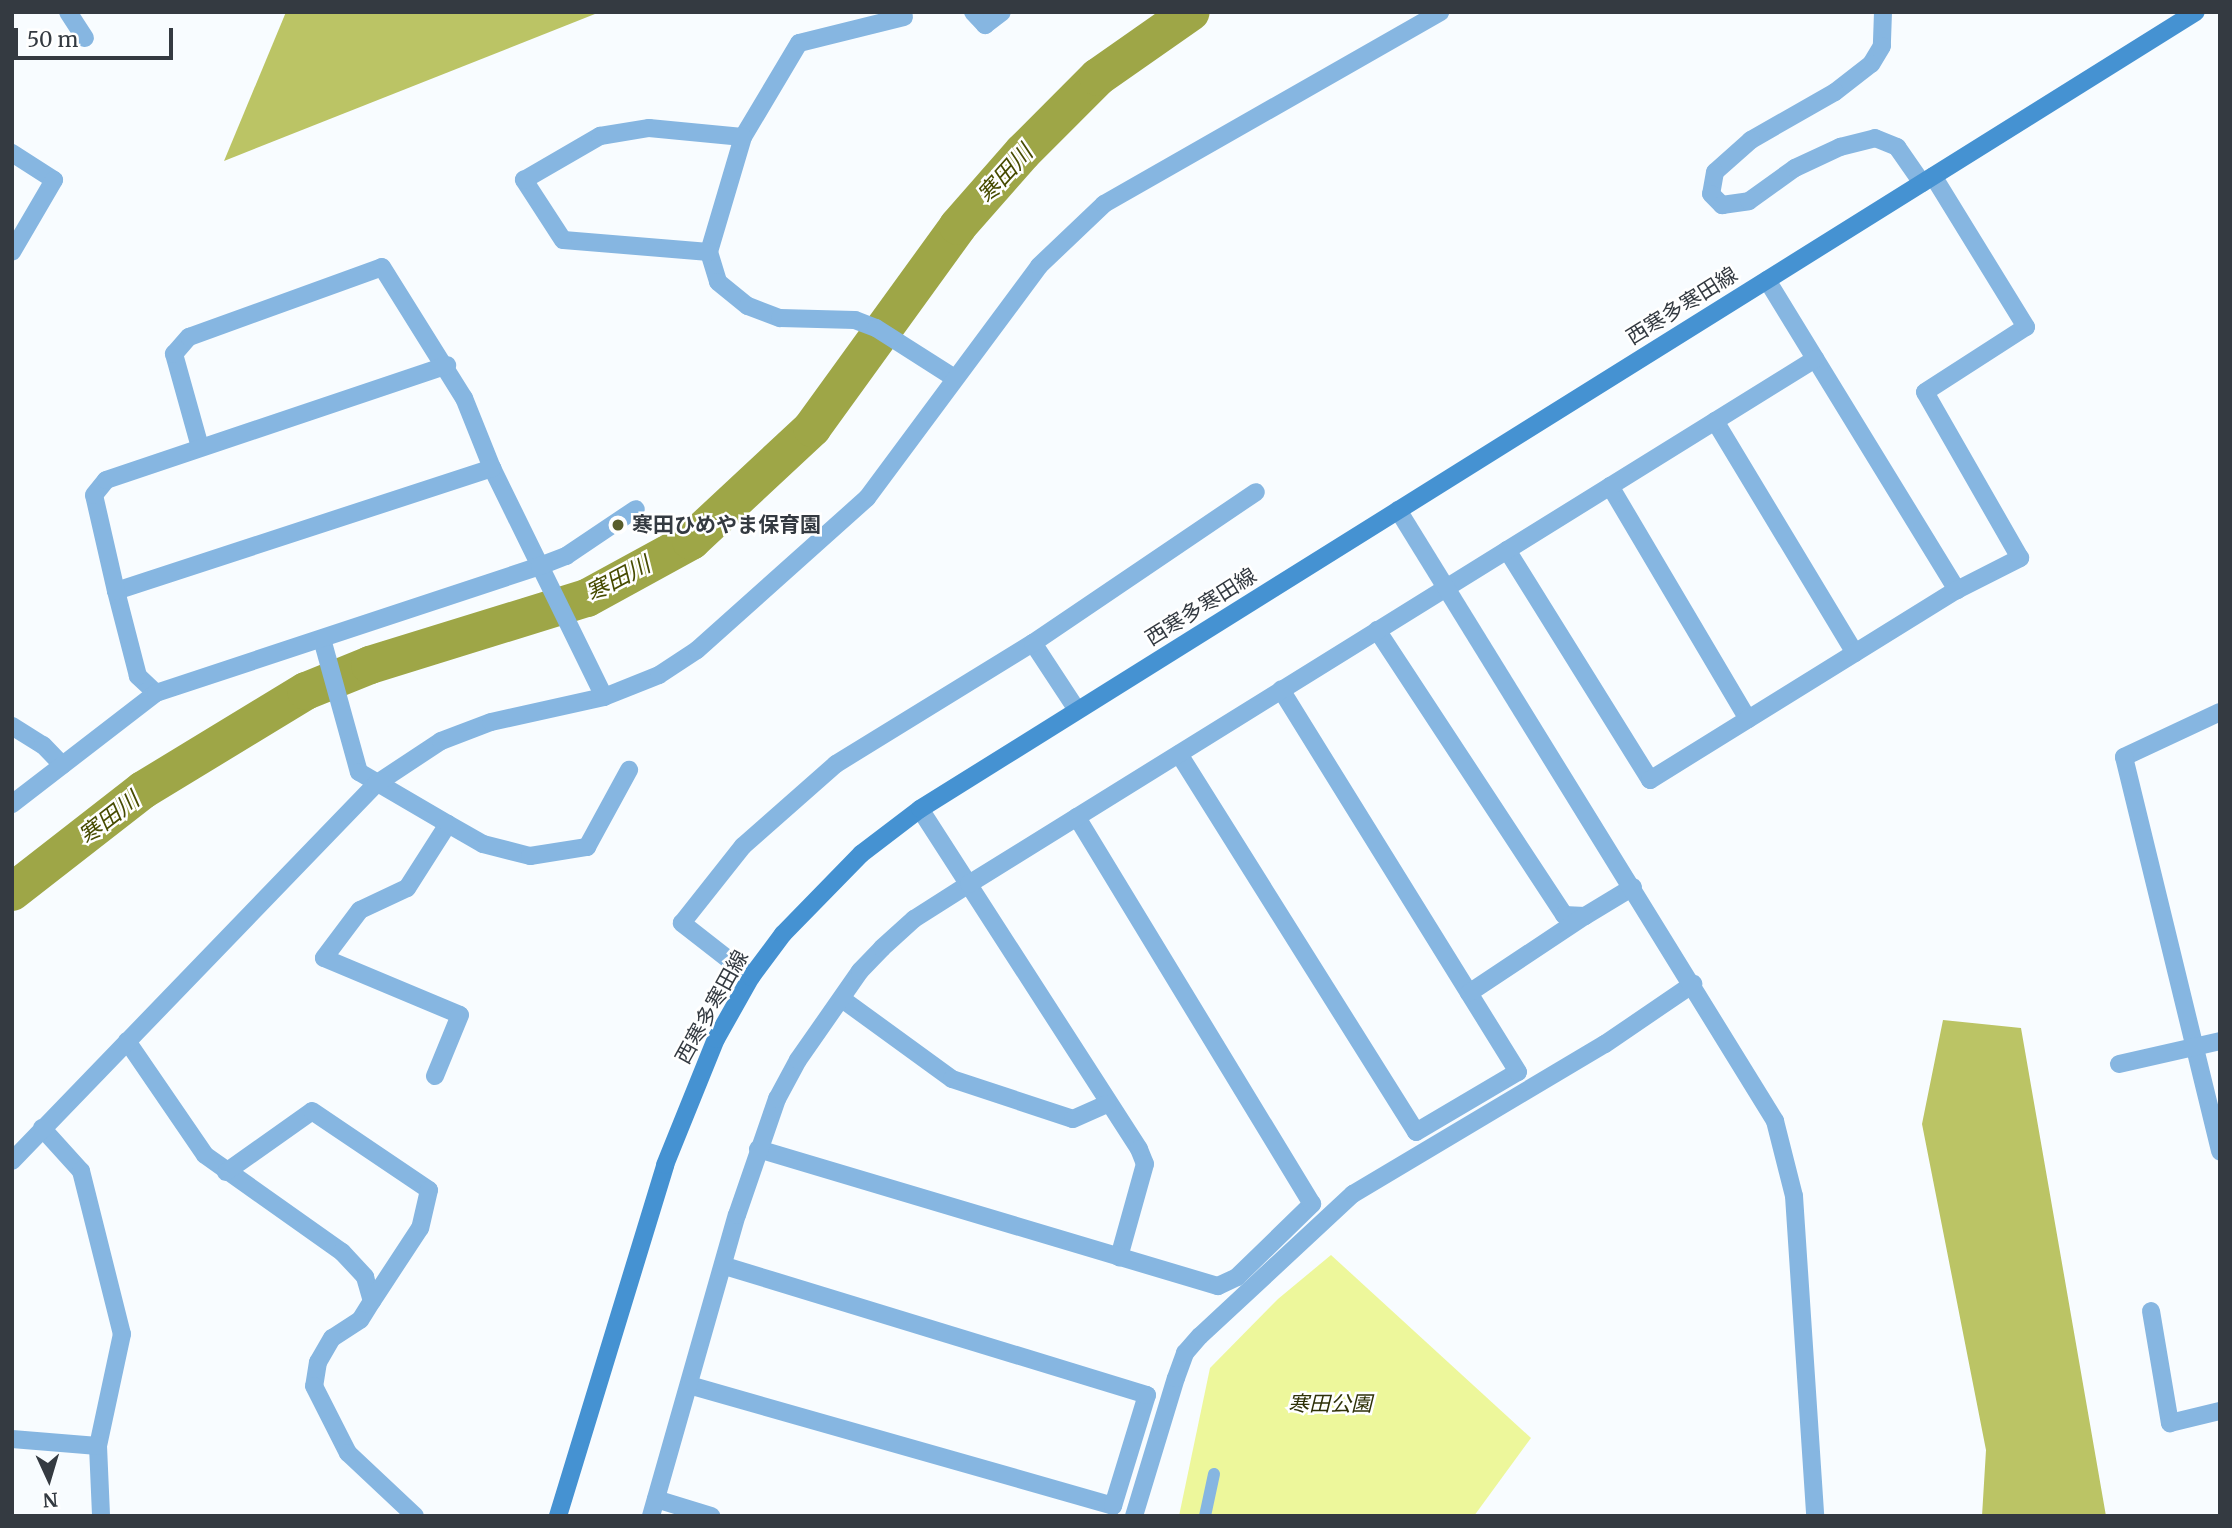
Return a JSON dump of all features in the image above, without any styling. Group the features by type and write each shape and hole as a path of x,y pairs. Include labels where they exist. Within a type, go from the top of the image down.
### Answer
{"main road":[{"name":"西寒多寒田線","path":"558,1516 665,1165 716,1039 751,976 783,934 861,854 920,809 2196,12"}],"street":[{"path":"68,12 85,38"},
{"path":"974,12 985,25 1002,12"},
{"path":"12,1161 376,784 441,741 491,722 604,697 659,675 697,650 815,550 867,498 953,377 1039,266 1104,204 1440,12"},
{"path":"1507,550 1650,780 1957,590 2020,558 1925,392 2026,327 1928,180 1897,147 1875,138 1840,147 1789,171 1749,201 1722,205 1711,194 1715,172 1751,140 1835,92 1871,64 1882,46 1883,12"},
{"path":"904,17 799,43 743,137 709,252 718,282 748,306 780,318 855,320 876,328 953,377"},
{"path":"709,252 563,240 524,180 600,136 649,128 743,137"},
{"path":"12,153 54,180 12,252"},
{"path":"200,447 174,354 189,337 382,267 447,365 492,468 604,697"},
{"path":"1766,280 1957,590"},
{"path":"711,1516 654,1508 758,1149 799,1060 860,971 906,926 969,884 1815,359"},
{"path":"156,693 138,676 116,591 94,495 106,480 447,365"},
{"path":"1715,421 1855,653"},
{"path":"116,591 492,468"},
{"path":"1610,486 1748,719"},
{"path":"751,976 682,923 743,846 836,764 1033,643 1256,492"},
{"path":"12,804 156,693 540,566 566,556 636,509"},
{"path":"1398,510 1693,984 1775,1121 1789,1166 1815,1516"},
{"path":"1377,631 1564,915 1585,916"},
{"path":"322,639 359,772 483,844 530,856 587,847 629,770"},
{"path":"1033,643 1077,710"},
{"path":"1179,754 1416,1132 1518,1072 1282,690"},
{"path":"2220,712 2124,757 2220,1152"},
{"path":"12,726 43,745 62,765"},
{"path":"920,809 1144,1164 1119,1257"},
{"path":"758,1149 1218,1286 1237,1277 1312,1205 1077,817"},
{"path":"435,1076 460,1014 324,958 360,910 407,888 448,824"},
{"path":"1469,993 1633,887"},
{"path":"1134,1516 1175,1378 1185,1353 1200,1336 1353,1194 1605,1044 1693,984"},
{"path":"842,999 952,1079 1073,1119 1107,1104"},
{"path":"127,1041 205,1155 342,1252 365,1278 372,1301"},
{"path":"2119,1064 2220,1041"},
{"path":"226,1172 312,1111 429,1190 420,1228 360,1320 332,1338 318,1362 314,1385 348,1452 415,1516"},
{"path":"42,1128 81,1171 122,1334 98,1446 101,1516"},
{"path":"689,1385 1113,1506 1147,1395 725,1266"},
{"path":"2151,1311 2170,1423 2220,1411"},
{"path":"12,1439 98,1446"}],"lane":[{"path":"1205,1516 1214,1474"}],"green space":[{"path":"286,12 600,12 224,161"},
{"path":"1943,1020 2021,1028 2106,1516 1982,1516 1986,1450 1922,1124"},
{"name":"寒田公園","path":"1331,1255 1531,1438 1474,1516 1179,1516 1210,1368 1278,1299"}],"waterway":[{"name":"寒田川","path":"12,892 143,790 306,691 370,665 587,598 691,541 812,428 958,226 1023,152 1098,77 1191,12"}],"place":[{"name":"寒田ひめやま保育園","path":"618,525"}]}
